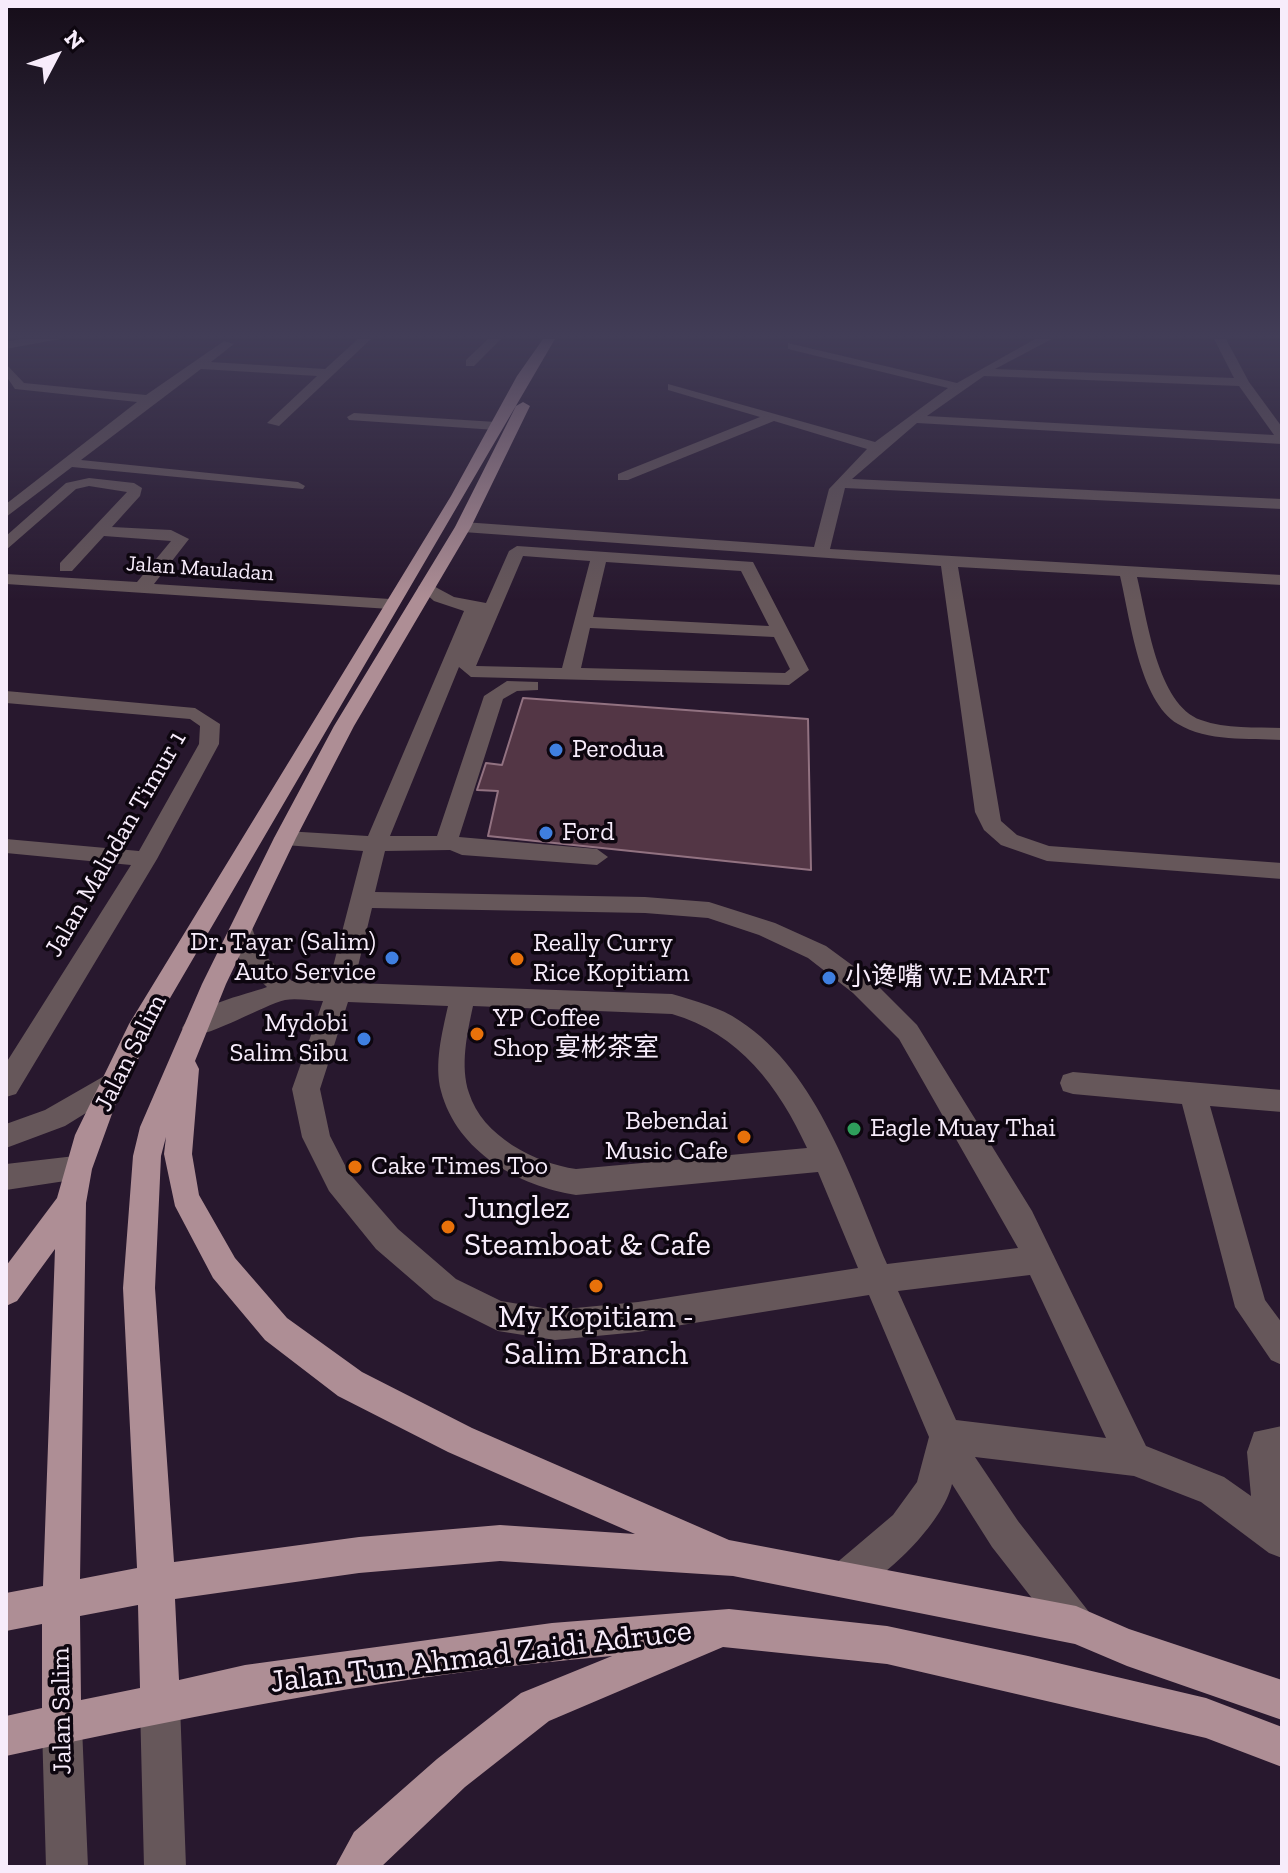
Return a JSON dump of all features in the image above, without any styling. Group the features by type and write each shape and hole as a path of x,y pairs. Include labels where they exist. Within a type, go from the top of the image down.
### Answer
{"main road":[{"name":"Jalan Salim","path":"62,1727 61,1599 71,1203 75,1169 135,1039 390,604 461,494 496,426"},
{"name":"Jalan Salim","path":"160,1704 140,1274 147,1156 154,1127 192,1035 285,838 344,726 463,527 512,426"},
{"path":"192,1035 178,1154 185,1197 224,1268 276,1329 350,1384 460,1440 733,1558"},
{"path":"6,1291 71,1203"},
{"path":"6,1612 156,1583 359,1555 500,1543 733,1558 1076,1625 1127,1647 1282,1700"},
{"path":"356,1867 369,1847 427,1794 535,1707 729,1628"},
{"name":"Jalan Tun Ahmad Zaidi Adruce","path":"6,1736 62,1727 245,1685 552,1642 729,1628 887,1645 985,1666 1206,1718 1282,1747"}],"street":[{"path":"6,512 116,426"},
{"path":"623,477 749,426"},
{"path":"805,426 879,448"},
{"path":"821,553 840,483 907,426"},
{"path":"1059,426 1282,438"},
{"path":"71,464 298,486"},
{"path":"6,545 71,486 89,482 129,485 151,470"},
{"path":"840,483 1282,504"},
{"path":"66,567 135,493 129,485"},
{"path":"463,527 949,562 1282,580"},
{"path":"6,564 66,567 148,579 181,539 178,536 102,531"},
{"path":"482,608 467,666 481,674 570,673 789,679 800,670 747,566 745,548"},
{"path":"747,566 517,551 482,608 376,844 339,991 306,1089 316,1137 339,1182 387,1239 445,1289 498,1316 555,1325 638,1317 879,1279 1038,1260"},
{"path":"570,673 599,557"},
{"path":"949,562 986,812 992,825 1009,840 1047,853 1282,871"},
{"path":"1127,572 1157,686 1170,709 1182,720 1198,725 1282,734"},
{"name":"Jalan Mauladan","path":"6,579 148,579 390,604"},
{"path":"426,587 436,597 482,608"},
{"path":"582,622 780,632"},
{"path":"452,843 448,837 494,696 501,690 514,685 791,688"},
{"name":"Jalan Maludan Timur 1","path":"6,697 195,714 210,724 209,744 146,859 6,1086"},
{"path":"285,838 376,844 452,843 462,847 597,857"},
{"path":"6,846 146,859"},
{"path":"362,900 645,905 709,910 767,929 817,952 862,986 908,1032 1021,1221 1134,1459"},
{"path":"242,928 249,955 286,990"},
{"path":"192,1035 286,990 672,1004 707,1014 742,1035 776,1070 809,1121 946,1436 1010,1544 1076,1625"},
{"path":"463,995 454,1033 452,1078 462,1112 491,1145 540,1174 576,1182 826,1159"},
{"path":"6,1136 55,1118 113,1082"},
{"path":"1073,1083 1282,1101"},
{"path":"1193,1093 1251,1307 1282,1349"},
{"path":"6,1177 75,1169"},
{"path":"946,1436 1134,1459 1212,1489 1277,1535"},
{"path":"847,1578 906,1528 933,1490 946,1436"},
{"path":"1277,1535 1264,1452 1266,1444 1282,1443"},
{"name":"Jalan Salim","path":"160,1704 165,1867"},
{"name":"Jalan Salim","path":"62,1727 67,1867"}],"building":[{"path":"523,698 808,719 811,870 488,836 498,791 477,790 486,763 502,765"}],"place":[{"name":"Perodua","path":"556,750"},
{"name":"Ford","path":"546,833"},
{"name":"Dr. Tayar (Salim) Auto Service","path":"392,958"},
{"name":"Really Curry Rice Kopitiam","path":"517,959"},
{"name":"小谗嘴 W.E MART","path":"829,978"},
{"name":"YP Coffee Shop 宴彬茶室","path":"477,1034"},
{"name":"Mydobi Salim Sibu","path":"364,1039"},
{"name":"Eagle Muay Thai","path":"854,1129"},
{"name":"Bebendai Music Cafe","path":"744,1137"},
{"name":"Cake Times Too","path":"355,1167"},
{"name":"Junglez Steamboat & Cafe","path":"448,1227"},
{"name":"My Kopitiam - Salim Branch","path":"596,1286"}]}
